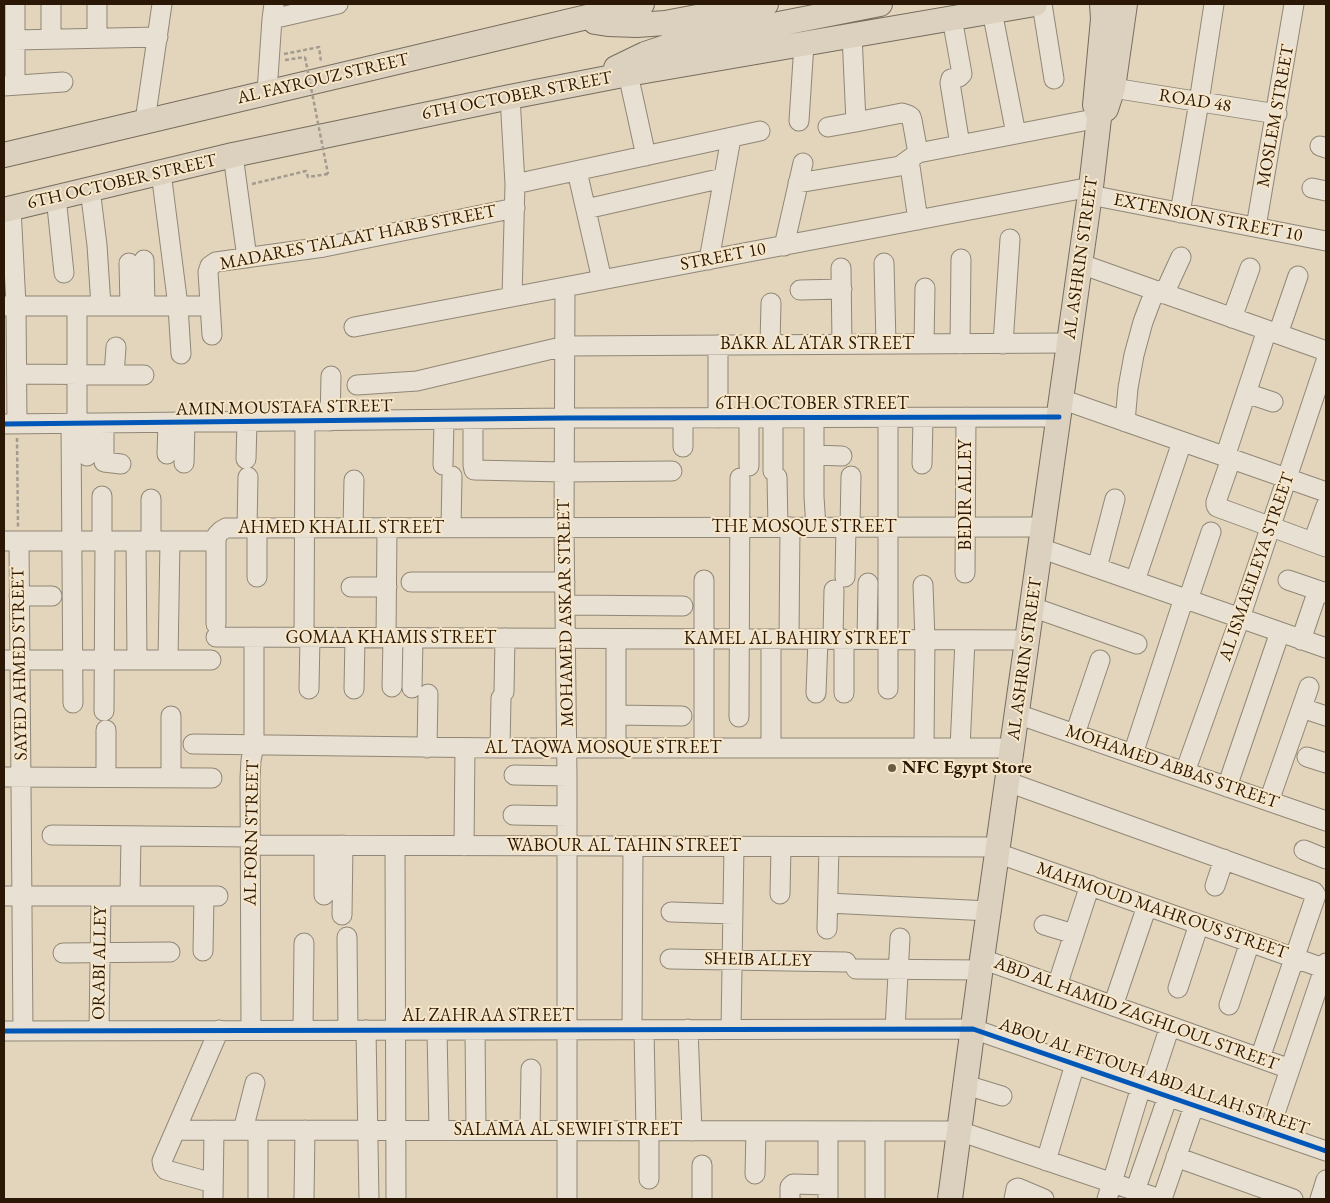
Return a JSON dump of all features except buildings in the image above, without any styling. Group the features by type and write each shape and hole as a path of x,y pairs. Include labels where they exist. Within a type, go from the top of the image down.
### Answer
{"main road":[{"name":"AL FAYROUZ STREET","path":"4,155 642,4"},
{"path":"579,19 608,24 636,25 880,4"},
{"name":"6TH OCTOBER STREET","path":"8,209 233,155 510,97 628,74 1035,4"},
{"name":"AL ASHRIN STREET","path":"950,1199 1091,191 1099,118 1095,105 1102,4"},
{"name":"AL ASHRIN STREET","path":"1099,118 1108,107 1113,88 1125,4"},
{"path":"596,80 620,65 645,54 770,14"}],"street":[{"path":"15,4 15,40 10,86 63,82"},
{"path":"51,4 51,40"},
{"path":"145,121 162,4"},
{"path":"267,92 273,11 338,4"},
{"path":"1042,4 1054,79"},
{"path":"1180,213 1214,4"},
{"name":"MOSLEM STREET","path":"1256,228 1277,114 1294,4"},
{"path":"97,5 97,38"},
{"path":"992,11 1016,134"},
{"path":"952,18 962,74 951,79 949,82 960,145"},
{"path":"852,35 856,122"},
{"path":"15,40 158,36"},
{"path":"799,121 804,44"},
{"path":"628,74 646,156"},
{"name":"ROAD 48","path":"1113,88 1277,114"},
{"path":"510,97 516,184 512,297"},
{"path":"828,127 902,113 911,117 918,220"},
{"path":"798,184 900,166 913,156 1099,118"},
{"path":"516,184 760,131"},
{"path":"709,260 731,138"},
{"path":"233,155 247,258"},
{"path":"784,246 804,163"},
{"path":"577,171 602,280"},
{"path":"161,172 178,306 181,354"},
{"path":"586,210 723,178"},
{"path":"90,189 97,244 100,306"},
{"name":"EXTENSION STREET 10","path":"1091,191 1180,213 1326,241"},
{"name":"STREET 10","path":"354,327 918,220 1091,191"},
{"path":"56,197 64,273"},
{"name":"MADARES TALAAT HARB STREET","path":"212,335 208,272 210,266 216,262 324,247 515,208"},
{"path":"8,209 12,371 10,424"},
{"path":"1003,344 1010,239"},
{"path":"1125,422 1128,388 1143,322 1181,257"},
{"path":"960,344 961,259"},
{"path":"137,261 138,306"},
{"path":"884,263 886,344"},
{"path":"1081,264 1326,351"},
{"path":"842,268 842,344"},
{"path":"1232,318 1250,268"},
{"path":"1298,276 1246,393 1216,505 1217,507 1319,544 1326,506"},
{"name":"MOHAMED ASKAR STREET","path":"565,287 564,528 567,748 567,1199"},
{"path":"924,344 925,288"},
{"path":"800,290 842,290"},
{"path":"770,344 772,303"},
{"path":"10,306 210,306"},
{"path":"77,306 77,374 85,424 87,456"},
{"name":"BAKR AL ATAR STREET","path":"356,385 417,381 565,346 1069,343"},
{"path":"718,345 718,418"},
{"path":"114,374 116,347"},
{"name":"AL ISMAEILEYA STREET","path":"1185,772 1240,618 1326,361"},
{"path":"12,371 144,375"},
{"path":"330,421 331,376"},
{"path":"1246,393 1273,402"},
{"name":"6TH OCTOBER STREET","path":"565,418 923,418 966,417 1060,408 1125,422 1326,492"},
{"name":"BEDIR ALLEY","path":"965,573 966,417"},
{"name":"AMIN MOUSTAFA STREET","path":"10,424 565,418"},
{"path":"683,418 683,447"},
{"path":"739,716 740,527 749,418"},
{"path":"770,748 780,639 784,527 775,474 773,418"},
{"path":"814,418 816,527"},
{"path":"888,418 888,689"},
{"path":"922,464 923,418"},
{"path":"444,420 452,528"},
{"path":"472,420 472,465 474,470 564,472 672,471"},
{"path":"305,421 305,528 309,689"},
{"path":"167,454 176,422"},
{"path":"176,422 184,463"},
{"path":"247,422 247,468 257,578"},
{"path":"85,424 104,462 121,464"},
{"path":"73,703 72,541 85,424"},
{"path":"1135,581 1182,442"},
{"path":"814,455 842,456"},
{"path":"816,693 832,639 848,527 851,476"},
{"path":"353,528 354,480"},
{"path":"102,496 104,711"},
{"path":"137,660 144,541 152,499"},
{"path":"1097,568 1115,499"},
{"name":"THE MOSQUE STREET","path":"564,528 966,527 1042,537 1097,568 1326,648"},
{"name":"AHMED KHALIL STREET","path":"11,541 216,541 217,535 226,528 564,528"},
{"path":"387,528 386,587 392,687"},
{"path":"1133,754 1211,532"},
{"name":"SAYED AHMED STREET","path":"11,541 14,591 12,660 13,896 23,1030"},
{"path":"168,660 170,541"},
{"name":"GOMAA KHAMIS STREET","path":"216,541 216,630 254,637 566,639"},
{"path":"704,580 704,748"},
{"path":"1288,580 1322,592 1301,640"},
{"path":"411,582 565,582"},
{"path":"867,640 868,583"},
{"path":"923,585 925,640 924,748"},
{"path":"351,587 386,587"},
{"path":"14,591 52,596"},
{"path":"566,605 683,606"},
{"path":"1032,608 1137,644"},
{"path":"1227,787 1280,632"},
{"name":"AL FORN STREET","path":"251,1030 250,778 254,746 254,637"},
{"path":"354,689 356,638"},
{"path":"413,638 427,748"},
{"path":"500,748 505,638"},
{"name":"KAMEL AL BAHIRY STREET","path":"566,639 1028,640"},
{"path":"616,639 616,748"},
{"path":"832,639 844,693"},
{"path":"960,748 965,640"},
{"path":"12,660 211,660"},
{"path":"1075,734 1100,660"},
{"path":"1269,801 1309,687"},
{"path":"1302,708 1326,716"},
{"name":"MOHAMED ABBAS STREET","path":"1017,714 1326,821"},
{"path":"616,715 682,716"},
{"path":"171,716 171,778"},
{"path":"106,730 106,777"},
{"name":"AL TAQWA MOSQUE STREET","path":"193,744 427,748 1012,748"},
{"path":"464,846 465,748"},
{"path":"1308,756 1326,763"},
{"path":"514,775 567,776"},
{"path":"12,777 212,778"},
{"path":"1008,782 1314,892 1316,895 1260,1058"},
{"path":"514,815 567,816"},
{"name":"WABOUR AL TAHIN STREET","path":"52,835 131,836 324,846 734,846 998,850"},
{"path":"130,896 131,836"},
{"path":"324,846 324,894"},
{"path":"342,915 343,846"},
{"path":"395,846 396,1199"},
{"path":"633,846 638,1030 647,1131 649,1179"},
{"path":"731,1030 734,846"},
{"path":"780,894 781,847"},
{"path":"827,929 829,847"},
{"name":"MAHMOUD MAHROUS STREET","path":"998,850 1090,886 1295,958 1326,967"},
{"path":"1304,850 1326,859"},
{"path":"1215,886 1224,859"},
{"path":"1057,986 1090,886"},
{"path":"13,896 211,896 202,951"},
{"name":"ORABI ALLEY","path":"99,1030 101,896"},
{"path":"828,902 989,912"},
{"path":"1113,1006 1147,906"},
{"path":"671,912 733,914"},
{"path":"1178,988 1199,924"},
{"path":"1044,925 1074,934"},
{"path":"347,937 368,1130 369,1199"},
{"path":"895,1029 900,938"},
{"path":"1229,1005 1250,942"},
{"path":"303,1030 304,943"},
{"path":"63,953 170,952"},
{"name":"SHEIB ALLEY","path":"670,959 851,965 898,970"},
{"name":"ABD AL HAMID ZAGHLOUL STREET","path":"898,970 982,964 1057,986 1290,1069"},
{"path":"1268,1131 1326,967"},
{"path":"1110,1191 1145,1088 1170,1026"},
{"name":"AL ZAHRAA STREET","path":"4,1031 973,1029"},
{"name":"ABOU AL FETOUH ABD ALLAH STREET","path":"973,1029 1326,1151"},
{"path":"214,1130 213,1191 164,1169 162,1161 219,1030"},
{"path":"436,1030 439,1130"},
{"path":"475,1030 476,1130"},
{"path":"688,1030 692,1131"},
{"path":"1046,1160 1075,1064"},
{"path":"530,1130 531,1069"},
{"path":"255,1083 251,1130 258,1199"},
{"path":"966,1085 1002,1096"},
{"path":"1135,1191 1168,1096"},
{"path":"1161,1199 1194,1106"},
{"name":"SALAMA AL SEWIFI STREET","path":"176,1130 959,1131 1046,1160 1110,1191 1135,1191 1161,1199"},
{"path":"304,1199 305,1130"},
{"path":"756,1131 756,1174"},
{"path":"790,1199 790,1187 793,1184 828,1192 828,1131"},
{"path":"875,1131 875,1199"},
{"path":"1176,1157 1293,1199"},
{"path":"702,1165 702,1199"},
{"path":"1320,1199 1326,1180"},
{"path":"1014,1199 1016,1189 1018,1188 1044,1199"}],"path":[{"path":"238,187 306,170 308,177 328,174 305,57 285,60 284,54 319,47 322,66"}],"cycle path":[{"path":"4,424 565,418 1059,417"},
{"path":"4,1031 973,1029 1326,1151"}],"place":[{"name":"NFC Egypt Store","path":"892,768"}]}
